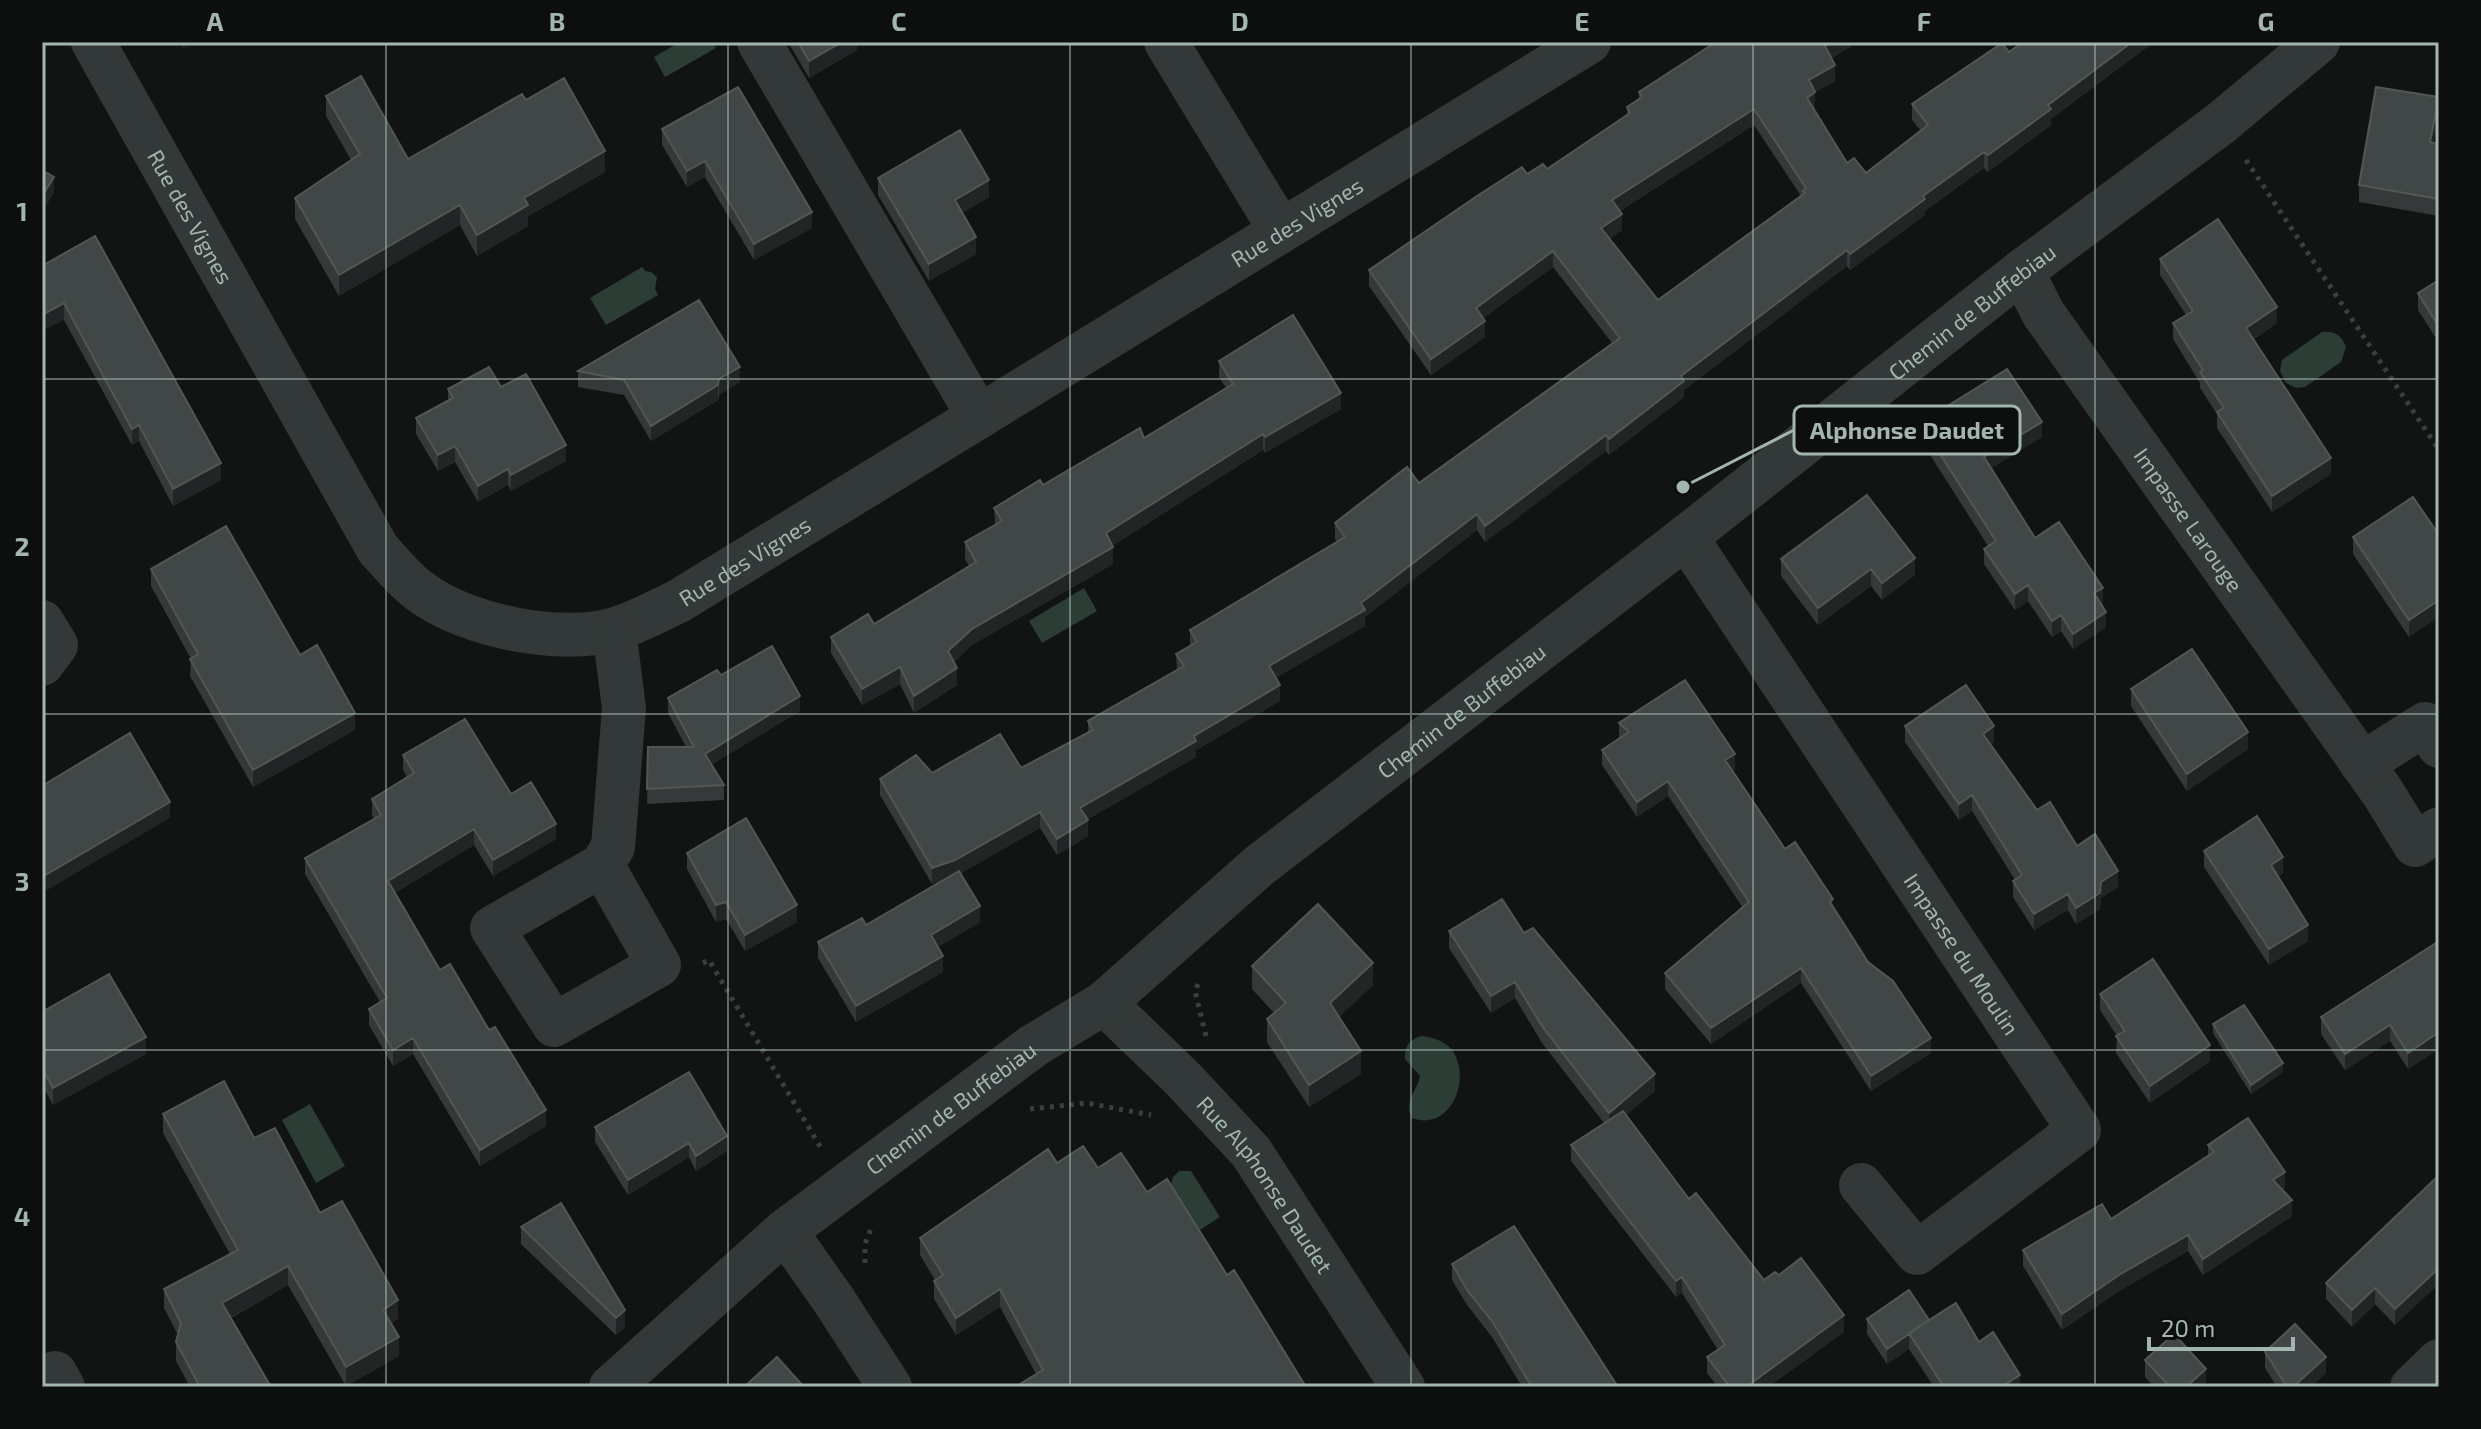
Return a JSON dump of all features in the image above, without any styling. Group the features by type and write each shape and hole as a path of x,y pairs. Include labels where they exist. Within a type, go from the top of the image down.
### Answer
{"street":[{"name":"Rue des Vignes","path":"93,42 378,549 421,592 468,617 511,630 566,634 614,630 677,602 1589,42"},
{"path":"759,42 979,417"},
{"path":"1166,42 1281,231"},
{"name":"Chemin de Buffebiau","path":"611,1387 785,1231 1033,1046 1104,1003 1260,865 1686,537 2022,271 2221,123 2318,42"},
{"name":"Impasse Larouge","path":"2022,271 2043,313 2362,764 2415,845 2439,829"},
{"name":"Impasse du Moulin","path":"1686,537 2079,1130 1917,1253 1861,1185"},
{"path":"42,622 56,645 42,664"},
{"path":"602,865 659,965 554,1025 492,928 602,865 613,847 624,708 614,630"},
{"path":"2362,764 2425,724 2439,746"},
{"name":"Rue Alphonse Daudet","path":"1104,1003 1183,1079 1251,1152 1403,1387"},
{"path":"785,1231 890,1387"},
{"path":"2412,1387 2439,1361"}],"path":[{"path":"2221,123 2439,450"},
{"path":"659,965 670,983 709,960 818,1145 847,1185"},
{"path":"1200,980 1195,991 1209,1048"},
{"path":"1024,1110 1087,1103 1157,1117"},
{"path":"865,1272 865,1244 875,1218"}],"shaded area":[{"path":"680,42 712,42 716,48 665,77 654,57"},
{"path":"642,267 657,277 655,289 658,295 606,325 590,298"},
{"path":"2322,332 2334,333 2342,339 2346,347 2341,362 2305,387 2296,388 2286,383 2280,371 2282,360"},
{"path":"1084,588 1097,611 1042,643 1029,621"},
{"path":"1422,1036 1440,1041 1451,1049 1459,1065 1460,1077 1458,1090 1446,1111 1437,1118 1425,1120 1412,1118 1410,1112 1410,1102 1420,1076 1405,1059 1409,1044"},
{"path":"310,1104 345,1166 316,1183 282,1120"},
{"path":"1179,1171 1191,1171 1220,1217 1200,1230 1171,1185"}],"building":[{"path":"798,42 842,42 809,61"},
{"path":"1716,42 1832,42 1825,46 1835,65 1809,80 1815,92 1807,98 1847,163 1854,158 1866,173 1928,125 1912,104 2002,43 2009,52 2023,42 2132,42 2048,105 2051,109 1988,155 1984,152 1923,196 1925,199 1850,254 1847,250 1681,376 1684,381 1609,439 1606,435 1485,526 1477,514 1361,603 1365,610 1269,666 1280,685 1194,736 1196,741 1080,808 1088,820 1057,839 1040,812 955,860 932,868 880,779 916,755 932,773 1000,734 1021,768 1093,730 1088,721 1184,666 1176,654 1197,642 1190,630 1345,537 1335,523 1407,467 1419,483 1620,338 1553,251 1476,308 1485,321 1431,359 1369,270 1522,167 1527,174 1543,164 1547,169 1630,113 1627,107 1642,97 1639,92","holes":["1754,109 1806,188 1805,193 1658,300 1601,228 1622,214 1612,200"]},
{"path":"361,76 408,159 522,94 526,100 564,78 605,151 524,198 528,205 477,235 460,205 339,275 295,198 360,154 326,96"},
{"path":"738,87 812,212 754,244 705,161 687,171 662,129"},
{"path":"2376,87 2439,97 2430,142 2439,144 2439,199 2359,185"},
{"path":"960,130 989,180 955,200 976,237 929,264 878,178"},
{"path":"42,170 54,177 42,196"},
{"path":"2218,219 2277,307 2246,328 2331,458 2272,496 2217,412 2224,408 2173,323 2193,311 2160,259"},
{"path":"95,236 221,463 173,489 139,425 132,429 64,303 42,315 42,266"},
{"path":"2439,280 2439,327 2418,293"},
{"path":"699,300 740,367 719,379 718,385 651,426 624,380 578,371"},
{"path":"1293,315 1341,393 1265,437 1263,434 1106,533 1113,547 972,629 948,651 957,668 914,696 900,667 862,689 831,637 868,614 874,624 976,562 965,542 1002,521 994,508 1040,480 1043,485 1140,428 1144,438 1233,384 1219,361"},
{"path":"489,367 501,387 526,374 566,445 511,475 508,469 478,486 455,446 438,455 416,418 453,398 448,389"},
{"path":"2007,369 2042,422 1984,457 2035,538 2059,522 2103,588 2094,593 2106,612 2073,634 2061,615 2052,621 2028,585 2015,594 1984,549 1996,541 1920,423"},
{"path":"1867,495 1915,558 1882,583 1871,569 1818,608 1781,559"},
{"path":"2413,497 2439,535 2439,600 2409,620 2353,537"},
{"path":"226,526 300,655 317,645 355,713 253,770 190,659 198,654 151,569"},
{"path":"772,646 800,696 705,754 724,785 647,789 648,747 694,747 668,698 717,670 721,675"},
{"path":"2192,649 2248,732 2187,774 2131,689"},
{"path":"1685,680 1735,754 1725,760 1785,849 1795,842 1833,899 1830,902 1868,962 1893,981 1931,1038 1871,1076 1801,968 1711,1028 1665,973 1749,902 1668,781 1637,802 1602,750 1629,732 1619,723"},
{"path":"1966,685 1994,726 1983,734 2037,810 2050,802 2077,846 2095,834 2118,871 2101,882 2100,893 2076,908 2068,894 2034,914 2013,881 2022,875 1972,795 1959,804 1905,726"},
{"path":"465,719 511,794 531,782 556,824 493,860 474,829 388,881 440,970 450,964 489,1030 495,1027 546,1110 480,1150 413,1038 393,1050 369,1009 387,998 305,858 381,815 372,799 414,773 403,755"},
{"path":"130,733 170,802 42,877 42,786"},
{"path":"2257,816 2283,857 2271,865 2308,925 2269,949 2204,851"},
{"path":"746,818 797,905 745,935 726,902 716,905 687,853"},
{"path":"959,871 980,906 931,935 943,956 856,1006 818,942 862,918 866,925"},
{"path":"1502,899 1524,933 1533,928 1655,1074 1609,1113 1542,1026 1515,982 1491,996 1449,931"},
{"path":"1318,904 1373,963 1330,1003 1361,1051 1309,1085 1267,1019 1286,1003 1252,966"},
{"path":"2439,941 2439,1032 2408,1053 2390,1025 2345,1054 2321,1017"},
{"path":"2153,959 2210,1045 2150,1086 2116,1036 2125,1031 2100,994"},
{"path":"109,974 146,1037 53,1088 42,1068 42,1012"},
{"path":"2244,1005 2283,1063 2251,1085 2213,1024"},
{"path":"689,1072 727,1136 696,1156 689,1143 628,1180 595,1127"},
{"path":"224,1081 254,1138 275,1128 320,1213 342,1201 398,1300 383,1310 399,1337 346,1367 288,1266 222,1303 271,1387 200,1387 176,1342 181,1323 164,1289 238,1250 163,1114"},
{"path":"1623,1111 1689,1199 1696,1193 1764,1280 1775,1272 1779,1275 1801,1258 1844,1315 1746,1387 1730,1387 1707,1357 1725,1345 1682,1277 1676,1281 1571,1145"},
{"path":"2248,1118 2285,1172 2273,1180 2292,1200 2203,1259 2188,1235 2119,1275 2062,1314 2023,1250 2102,1204 2111,1219 2214,1152 2208,1145"},
{"path":"1083,1146 1098,1168 1121,1153 1147,1192 1167,1179 1227,1275 1234,1270 1306,1387 1015,1387 1043,1370 1000,1289 956,1318 934,1281 943,1275 920,1238 1048,1149 1057,1163"},
{"path":"2439,1175 2439,1268 2395,1309 2375,1288 2352,1310 2326,1283"},
{"path":"561,1203 625,1310 616,1318 521,1227"},
{"path":"1514,1226 1618,1387 1532,1387 1492,1321 1467,1290 1452,1264"},
{"path":"1909,1290 1929,1320 1887,1349 1867,1319"},
{"path":"1956,1303 1979,1342 1993,1332 2020,1375 2006,1384 2008,1387 1944,1387 1909,1333"},
{"path":"2295,1324 2326,1357 2293,1387 2287,1387 2265,1352"},
{"path":"2174,1334 2206,1369 2186,1387 2170,1387 2145,1360"},
{"path":"777,1357 804,1387 744,1387"}],"place":[{"name":"Alphonse Daudet","path":"1683,487"}]}
